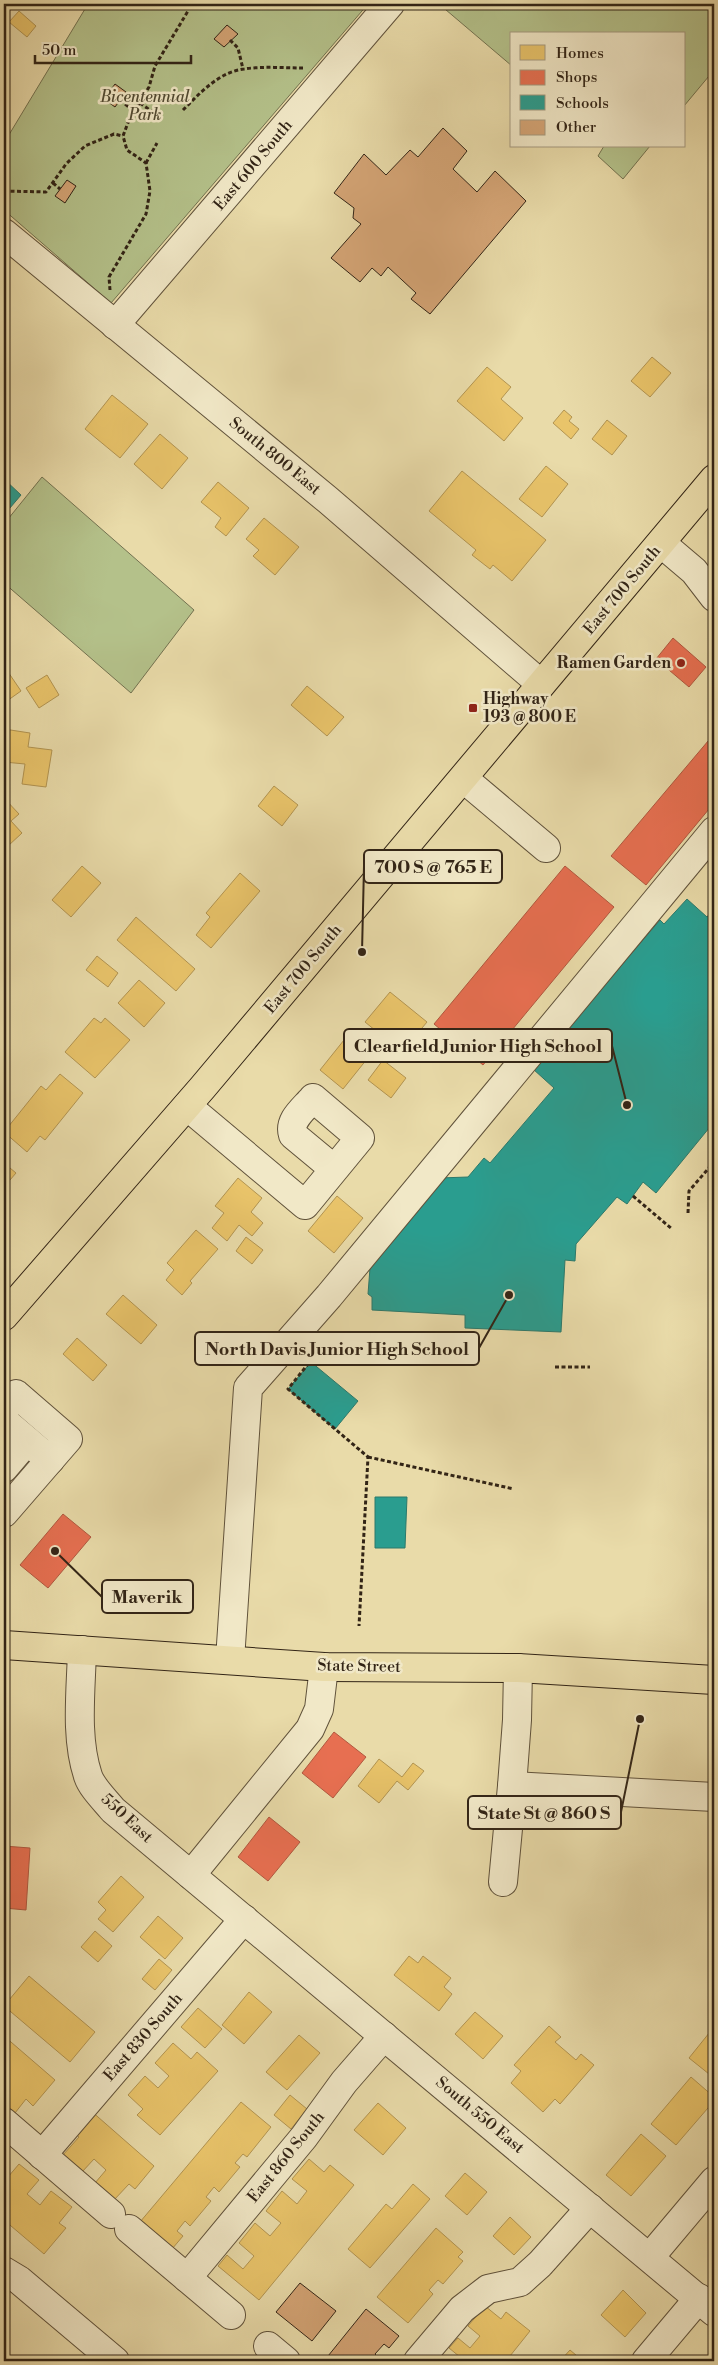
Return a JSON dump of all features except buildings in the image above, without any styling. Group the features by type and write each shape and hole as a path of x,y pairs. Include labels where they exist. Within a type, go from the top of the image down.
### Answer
{"main road":[{"name":"East 700 South","path":"4,1316 187,1106 714,480"},
{"name":"State Street","path":"4,1645 324,1666 518,1668 714,1680"}],"street":[{"name":"East 600 South","path":"115,326 390,4"},
{"name":"South 800 East","path":"4,233 328,500 541,684"},
{"path":"661,543 694,571 714,597"},
{"path":"464,779 546,848"},
{"path":"230,1660 248,1388 329,1296 714,831"},
{"path":"187,1106 305,1204 360,1138 313,1098 291,1124 291,1130 293,1135 334,1169"},
{"path":"4,1468 9,1425 16,1394 68,1439 4,1513"},
{"path":"9,1425 50,1460"},
{"name":"550 East","path":"82,1650 81,1743 88,1778 113,1810 244,1919"},
{"path":"191,1875 310,1728 319,1709 324,1666"},
{"path":"503,1882 512,1786 518,1668"},
{"path":"512,1786 714,1797"},
{"name":"South 550 East","path":"244,1919 707,2305"},
{"name":"East 830 South","path":"42,2155 244,1919"},
{"name":"East 860 South","path":"187,2278 304,2137 344,2082 384,2036"},
{"path":"4,2122 231,2315"},
{"path":"650,2257 714,2181"},
{"path":"418,2361 462,2309 488,2289 520,2282 540,2264 590,2208"},
{"path":"4,2271 19,2280 115,2361"},
{"path":"646,2361 707,2305"}],"path":[{"path":"146,163 127,150 122,136 126,125 149,87 155,66 188,11 188,4"},
{"path":"230,40 238,48 243,69"},
{"path":"184,110 204,89 221,77 243,69 308,68 324,81"},
{"path":"120,100 135,112"},
{"path":"140,103 154,113"},
{"path":"4,192 46,192 66,164 85,146 114,134 122,136"},
{"path":"111,294 109,277 146,214 150,190 146,163 157,143"},
{"path":"53,183 60,189"},
{"path":"688,1212 689,1191 714,1162"},
{"path":"633,1196 672,1229"},
{"path":"323,1332 320,1349 288,1389 368,1457 514,1488"},
{"path":"555,1367 590,1367"},
{"path":"360,1626 368,1457"}],"green space":[{"name":"Bicentennial Park","path":"88,4 368,4 111,303 4,210 4,143"},
{"path":"439,4 714,4 714,70 686,104 686,32 510,32 510,64"},
{"path":"603,148 648,148 623,179 598,156"},
{"path":"42,477 194,610 131,693 4,583 4,524"}],"place":[{"name":"Ramen Garden","path":"681,663"},
{"name":"Highway 193 @ 800 E","path":"473,708"},
{"name":"700 S @ 765 E","path":"362,952"},
{"name":"Clearfield Junior High School","path":"627,1105"},
{"name":"North Davis Junior High School","path":"509,1295"},
{"name":"Maverik","path":"55,1551"},
{"name":"State St @ 860 S","path":"640,1719"}]}
